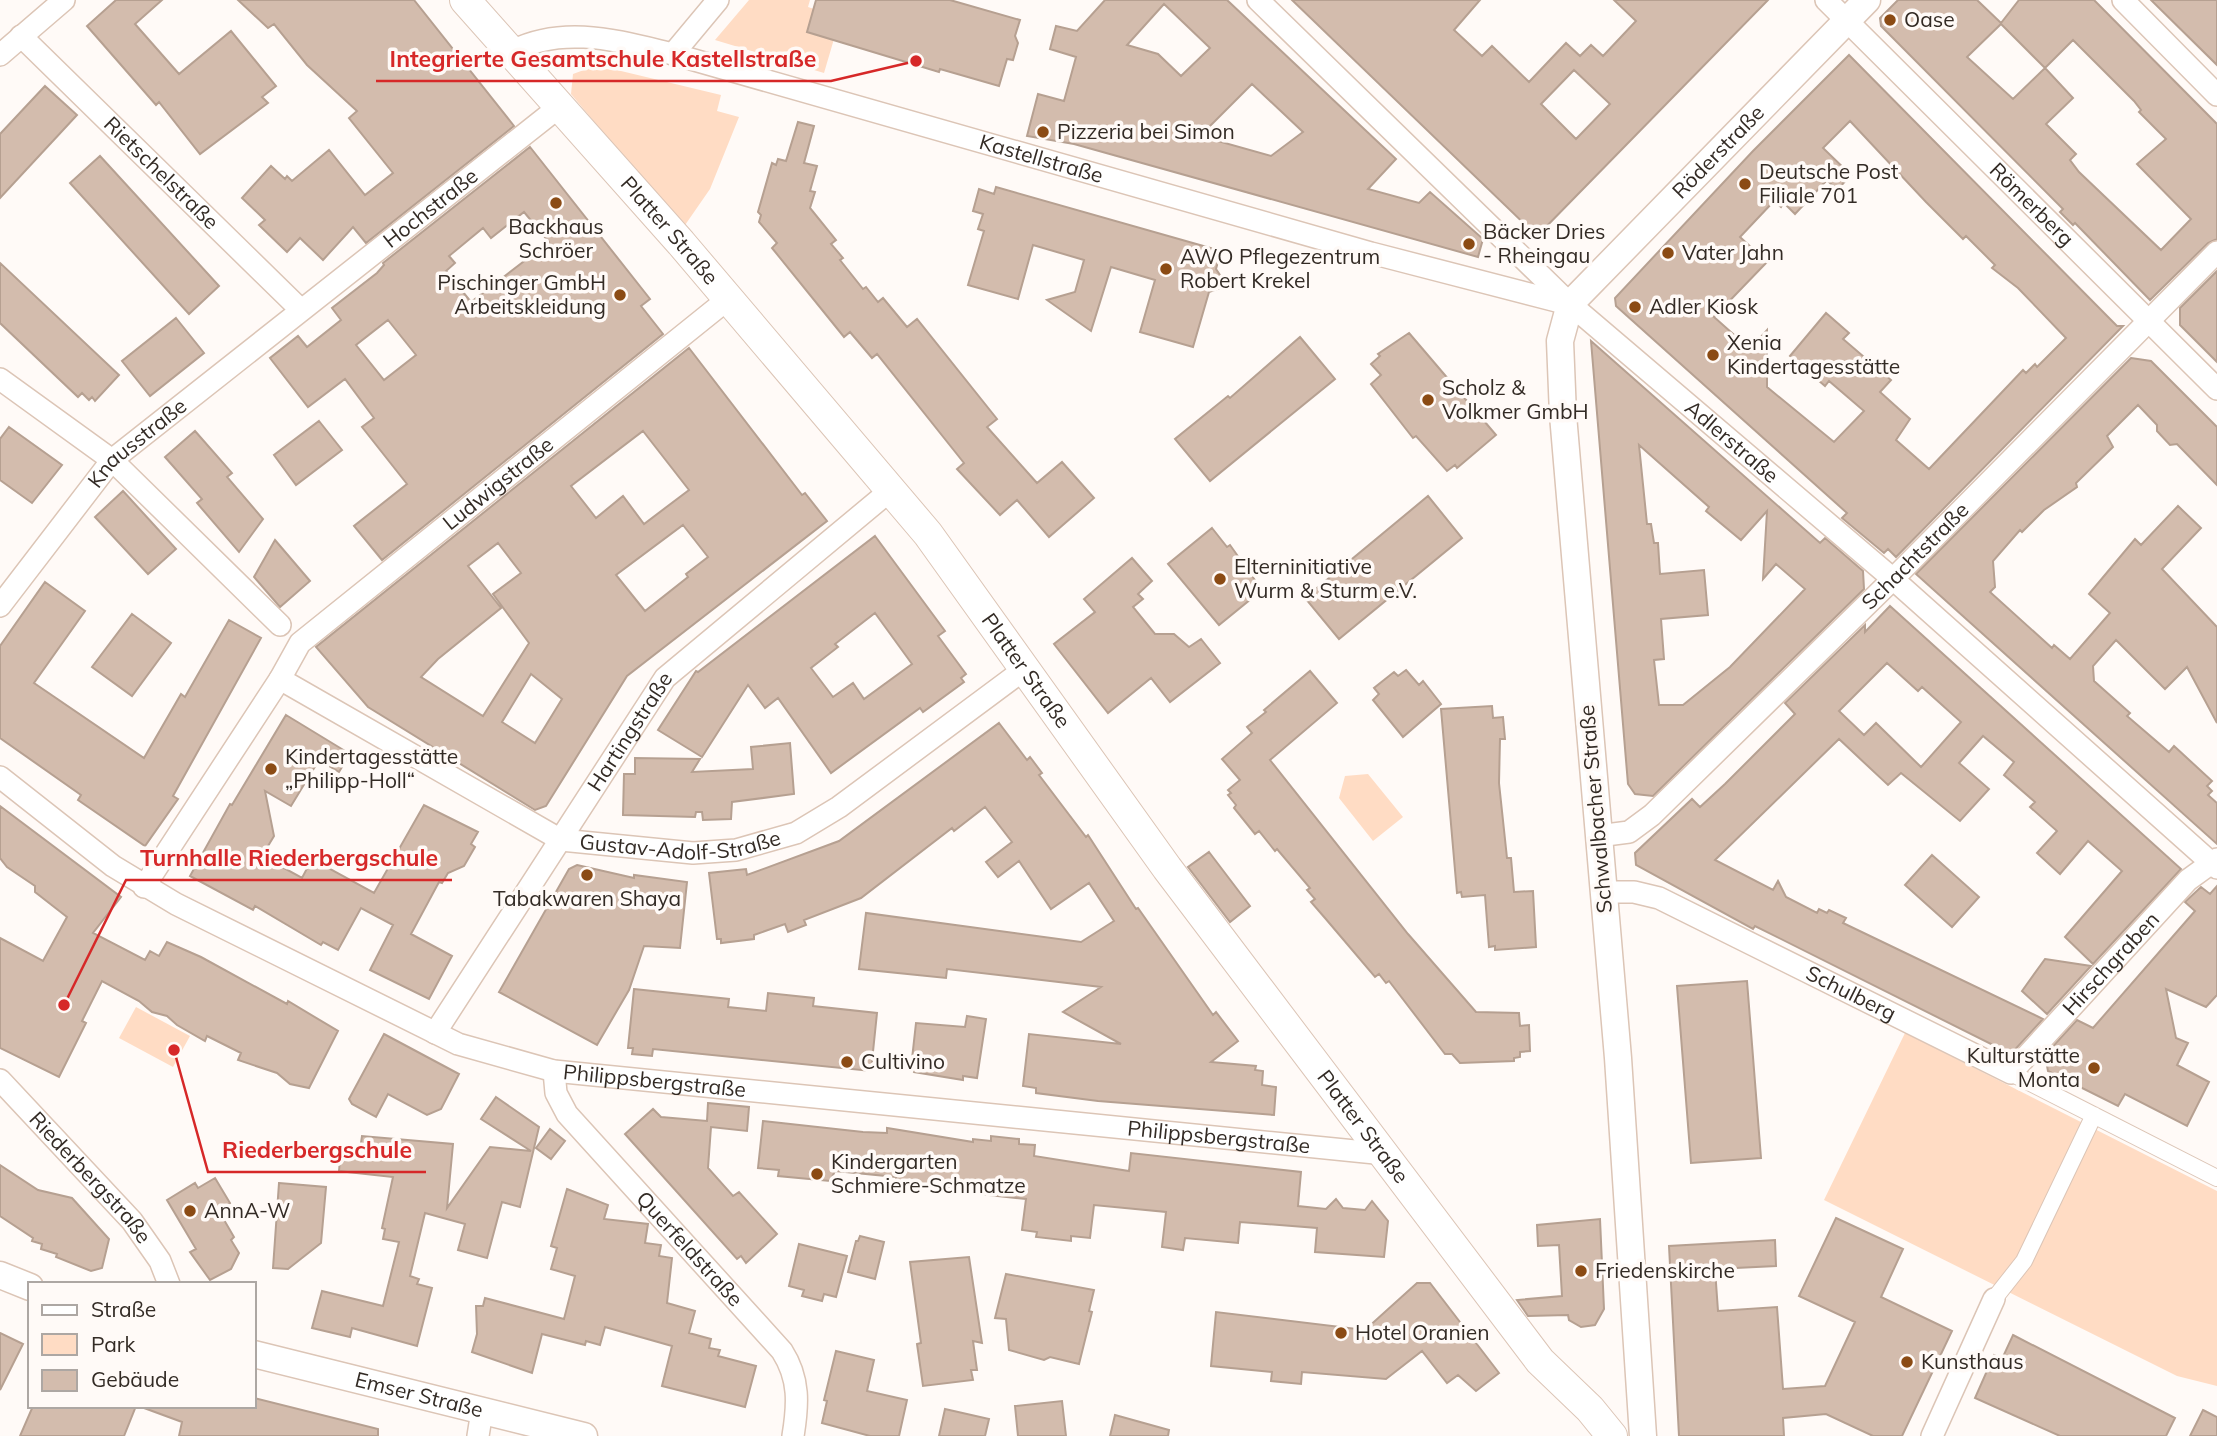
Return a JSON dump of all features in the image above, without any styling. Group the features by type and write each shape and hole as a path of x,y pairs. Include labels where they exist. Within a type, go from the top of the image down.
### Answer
{"main road":[{"name":"Platter Straße","path":"465,0 892,489 1026,668 1167,868 1549,1371 1592,1436"},
{"name":"Platter Straße","path":"1549,1371 1590,1409 1612,1436"}],"street":[{"path":"0,54 64,0"},
{"path":"673,54 718,0"},
{"name":"Adlerstraße","path":"1258,0 1570,304 1894,579 2215,864"},
{"name":"Römerberg","path":"1826,0 2217,389"},
{"name":"Röderstraße","path":"1570,304 1867,0"},
{"path":"2123,0 2217,95"},
{"name":"Rietschelstraße","path":"21,36 301,310"},
{"name":"Kastellstraße","path":"510,52 549,37 570,36 605,38 673,54 1359,249 1570,304"},
{"name":"Hochstraße","path":"301,310 559,107"},
{"name":"Schachtstraße","path":"1598,836 1629,832 1652,815 1894,579 2217,252"},
{"name":"Ludwigstraße","path":"144,887 280,679 300,643 728,299"},
{"name":"Schwalbacher Straße","path":"1570,304 1561,333 1559,351 1617,1046 1643,1436"},
{"name":"Knausstraße","path":"0,606 112,460 301,310"},
{"path":"0,379 112,460 280,625"},
{"name":"Hartingstraße","path":"435,1033 672,670 892,489"},
{"name":"Gustav-Adolf-Straße","path":"280,679 561,840 693,853 736,849 796,833 839,807 1026,668"},
{"name":"Philippsbergstraße","path":"0,777 113,866 144,887 435,1033 480,1051 554,1071 1385,1154"},
{"name":"Hirschgraben","path":"2011,1073 2188,880 2215,864"},
{"name":"Schulberg","path":"1603,892 1634,892 1660,898 2217,1178"},
{"name":"Querfeldstraße","path":"554,1071 556,1093 567,1114 782,1351 795,1375 793,1436"},
{"name":"Riederbergstraße","path":"0,1080 132,1221 156,1254 168,1282"},
{"path":"1932,1436 1994,1299 2024,1261 2094,1115"},
{"path":"0,1275 28,1286"},
{"name":"Schwalbacher Straße","path":"1624,1436 1634,1315"},
{"name":"Emser Straße","path":"256,1355 480,1423 584,1436"}],"green space":[{"path":"749,0 810,0 808,7 814,9 834,39 824,73 715,40"},
{"path":"592,67 621,71 721,95 717,111 739,117 710,189 683,228 571,94 573,74"},
{"path":"1368,774 1403,817 1373,841 1339,798 1345,776"},
{"path":"136,1007 190,1036 173,1067 119,1038"},
{"path":"1905,1033 2217,1191 2217,1386 2177,1376 1824,1200"}],"building":[{"path":"116,0 162,0 135,24 179,74 231,31 276,86 262,97 268,103 200,154 159,102 156,105 87,26"},
{"path":"238,0 414,0 514,126 366,243 353,227 323,260 300,238 287,252 259,225 265,220 242,198 271,166 285,179 287,176 292,181 329,150 365,195 393,173 349,118 357,111 307,65 274,24 268,28"},
{"path":"816,0 950,0 1020,20 1015,36 1018,43 1013,60 1007,59 999,86 940,69 939,72 807,32"},
{"path":"1105,0 1227,0 1396,159 1368,189 1419,203 1430,192 1483,239 1478,257 1074,144 1027,136 1038,94 1064,101 1076,57 1050,49 1056,26 1077,31","holes":["1164,4 1210,48 1181,76 1158,54 1127,45","1252,84 1303,132 1271,156 1200,136"]},
{"path":"1292,0 1480,0 1454,30 1482,56 1492,46 1529,82 1566,43 1580,56 1591,45 1603,56 1636,21 1614,0 1768,0 1537,236","holes":["1574,70 1610,104 1576,139 1541,104"]},
{"path":"1898,0 1977,0 2001,23 2019,0 2094,0 2217,124 2217,239 2208,243 2150,300 2075,223 2073,225 2060,212 2063,209 1881,26 1880,18","holes":["2001,24 2045,68 2013,99 1967,57","2073,40 2134,101 2141,110 2139,112 2166,139 2137,164 2191,219 2161,250 2079,172 2070,160 2076,154 2046,124 2073,98 2045,68"]},
{"path":"2151,0 2217,0 2217,65"},
{"path":"1849,55 2117,326 2123,326 1896,557 1888,549 1884,553 1842,518 1847,513 1616,306 1615,298 1753,151","holes":["1850,121 1963,239 1966,236 1995,265 1992,268 2018,288 2066,338 2037,367 2035,364 2026,373 2023,370 1929,469 1896,440 1910,419 1880,392 1891,380 1843,339 1849,333 1826,313 1790,356 1825,386 1829,381 1864,411 1834,442 1767,387 1767,330 1750,349 1714,317 1767,262 1740,237 1774,201 1781,207 1784,203 1795,214 1827,180 1837,190 1851,175 1823,148"]},
{"path":"45,86 77,115 0,198 0,134"},
{"path":"798,122 814,126 804,163 817,166 810,191 815,192 810,208 836,240 831,244 843,258 840,260 863,289 866,287 878,302 883,298 907,327 917,319 997,419 987,427 1037,483 1062,462 1094,498 1049,537 1017,500 1000,515 957,469 964,463 877,354 872,358 850,332 844,337 772,248 777,243 759,222 761,215 758,212 772,163 776,165 778,159 786,161"},
{"path":"530,147 650,299 641,306 663,334 382,560 354,526 407,484 362,427 374,418 345,379 308,407 270,358 298,336 307,347 341,320 332,308 377,273 383,263","holes":["524,212 549,242 471,302 446,271 455,263 449,256 483,228 491,238","388,320 416,355 384,380 356,345"]},
{"path":"100,156 219,286 189,314 70,183"},
{"name":"AWO Pflegezentrum Robert Krekel","path":"996,187 1221,251 1216,269 1222,278 1220,288 1209,292 1193,347 1140,332 1155,280 1111,267 1091,331 1047,300 1075,292 1084,260 1033,245 1018,299 968,285 984,231 978,229 983,214 973,211 979,189 994,194"},
{"path":"0,263 119,375 95,401 92,397 89,400 82,393 78,397 0,323"},
{"path":"2217,271 2217,362 2180,325 2180,308"},
{"path":"176,318 204,353 150,396 122,361"},
{"path":"1409,333 1496,435 1457,468 1455,465 1447,471 1416,436 1413,438 1371,384 1381,375 1371,364 1380,356 1378,354"},
{"path":"1300,337 1335,379 1210,481 1175,439 1228,396 1230,398"},
{"path":"1591,341 1820,543 1825,538 1863,571 1864,589 1653,796 1635,794 1628,784","holes":["1639,445 1709,507 1706,511 1741,540 1767,511 1763,579 1776,564 1805,589 1730,667 1683,705 1659,705 1654,660 1664,659 1661,619 1708,615 1704,570 1660,574 1658,543 1654,543 1651,524 1647,524"]},
{"path":"689,348 802,495 805,493 827,521 627,676 546,806 535,810 368,707 316,647","holes":["643,431 689,490 644,524 623,496 596,518 571,486","683,525 708,557 686,574 688,577 645,611 616,575","498,543 521,573 493,594 529,643 483,716 421,677 438,659 501,608 468,566","531,674 562,699 535,743 502,722"]},
{"path":"2131,358 2151,361 2217,427 2217,485 2177,444 2170,445 2157,431 2157,425 2138,405 2107,436 2113,447 2076,483 2077,487 2044,510 2022,532 2020,530 1993,561 1995,587 1990,592 2052,648 2054,645 2070,659 2110,613 2089,594 2135,539 2141,545 2178,506 2201,528 2162,569 2217,627 2217,723 2187,667 2165,689 2116,640 2093,666 2094,681 2130,713 2127,716 2169,752 2174,746 2212,781 2207,786 2212,791 2208,795 2217,803 2217,844 1916,574"},
{"path":"319,421 342,450 296,485 274,455"},
{"path":"9,427 62,465 32,503 0,480 0,439"},
{"path":"195,431 232,473 227,477 263,519 239,552 197,503 202,499 165,457"},
{"path":"123,491 176,549 148,574 95,517"},
{"path":"1428,496 1462,538 1339,639 1305,598"},
{"path":"1212,528 1227,547 1230,545 1262,590 1219,625 1168,564"},
{"path":"875,536 945,631 938,636 966,674 961,678 964,682 923,712 920,708 831,773 778,698 765,708 748,685 702,757 658,730 696,671","holes":["875,613 912,664 864,699 853,683 833,697 811,668 838,647 835,644"]},
{"path":"275,540 310,581 280,607 254,577"},
{"path":"1132,558 1152,581 1138,594 1143,599 1133,607 1155,634 1174,634 1189,647 1201,639 1220,663 1170,702 1151,678 1108,713 1054,644 1095,612 1084,599"},
{"path":"45,582 85,611 34,683 144,758 181,694 185,697 229,620 261,638 173,796 178,799 145,846 78,800 81,795 0,738 0,646"},
{"path":"1890,606 2181,869 2093,964 2065,937 2122,871 2088,841 2060,874 2037,853 2057,831 2030,807 2035,802 2004,775 2014,762 1983,736 1959,763 1989,789 1960,821 1901,773 1888,785 1839,739 1715,860 1773,890 1778,881 1786,897 1817,913 1819,909 1827,913 1829,910 1846,918 1843,923 2043,1019 2011,1054 1755,926 1753,929 1636,865 1635,853 1692,799 1700,807 1725,784 1795,714 1785,703 1865,625 1865,632","holes":["1887,663 1918,691 1922,687 1961,722 1921,767 1876,723 1864,735 1839,711"]},
{"path":"132,614 171,643 132,696 92,667"},
{"path":"1406,670 1419,685 1423,681 1441,704 1403,737 1373,700 1379,694 1374,688 1394,672 1398,676"},
{"path":"1310,671 1337,703 1270,760 1408,934 1476,1012 1519,1013 1520,1026 1529,1025 1530,1051 1520,1052 1520,1057 1514,1058 1514,1061 1460,1063 1452,1054 1445,1054 1389,981 1386,983 1379,974 1375,977 1311,902 1315,899 1307,890 1310,888 1277,849 1275,851 1259,831 1255,834 1234,808 1236,805 1228,795 1231,793 1228,790 1240,780 1222,759 1252,733 1247,727 1266,712 1264,710"},
{"path":"1492,706 1493,718 1503,717 1505,739 1500,739 1499,783 1507,858 1511,858 1514,892 1533,891 1536,947 1495,950 1495,946 1489,947 1485,895 1462,897 1461,892 1457,893 1441,709"},
{"path":"286,715 350,754 339,772 319,760 291,806 265,791 274,836 262,856 302,878 312,859 374,893 424,805 478,832 471,844 475,847 464,866 448,873 442,883 439,882 411,934 452,956 429,999 370,970 393,925 361,908 338,950 323,942 321,945 255,906 253,910 190,876 230,804 232,805"},
{"path":"999,723 1027,760 1030,757 1042,773 1039,775 1086,837 1088,835 1136,909 1138,908 1213,1015 1216,1012 1238,1041 1211,1062 1256,1066 1255,1070 1263,1071 1262,1085 1276,1087 1274,1115 1098,1101 1036,1093 1036,1088 1023,1086 1029,1034 1121,1044 1063,1012 1101,987 947,969 946,978 859,969 866,913 1081,942 1114,921 1089,883 1051,909 1019,861 998,877 986,862 1012,842 985,807 954,831 952,828 861,898 804,920 806,925 788,932 785,924 754,935 754,939 721,943 721,939 717,939 709,873 746,869 747,875 839,841"},
{"path":"790,743 794,794 732,802 731,819 703,820 702,812 696,812 695,817 623,815 624,774 635,774 635,758 700,759 692,772 753,769 751,747"},
{"path":"0,806 121,897 93,933 145,960 150,951 159,956 167,942 201,957 287,1004 288,1001 338,1031 309,1088 290,1084 277,1073 238,1060 241,1053 207,1036 205,1041 167,1016 152,1012 139,1001 102,981 82,1021 86,1023 59,1077 0,1048 0,938 43,961 67,917 35,892 35,886 7,867 0,858"},
{"path":"1209,852 1250,906 1230,922 1188,867"},
{"path":"1932,855 1979,897 1952,927 1905,885"},
{"path":"577,865 634,878 634,875 687,882 680,948 644,946 629,990 597,1045 499,992 569,869"},
{"path":"2217,886 2217,995 2206,1007 2166,989 2176,1038 2188,1043 2177,1065 2209,1082 2187,1126 2125,1094 2118,1106 2048,1071 2045,1055 2077,1020 2093,1028 2195,911 2185,902 2201,887 2210,894"},
{"path":"2045,959 2091,966 2047,1014 2022,991"},
{"path":"1747,981 1761,1158 1691,1163 1677,986"},
{"path":"634,989 729,999 728,1007 766,1011 768,993 814,998 813,1006 877,1013 871,1071 653,1049 652,1056 632,1054 633,1048 628,1048"},
{"path":"967,1016 986,1019 977,1078 963,1076 963,1080 914,1072 911,1068 916,1023 965,1027"},
{"path":"384,1034 459,1074 441,1109 427,1115 388,1094 376,1117 352,1104 349,1099"},
{"path":"496,1097 539,1127 520,1207 502,1202 487,1258 458,1250 465,1224 425,1213 410,1276 419,1279 417,1284 432,1288 417,1346 352,1328 350,1337 312,1328 322,1291 383,1306 399,1242 383,1239 385,1229 382,1228 393,1177 339,1171 341,1148 360,1150 362,1136 453,1144 447,1208 490,1147 531,1151 481,1119"},
{"path":"708,1103 749,1107 747,1131 711,1127 708,1168 733,1196 739,1192 777,1234 746,1263 741,1256 737,1259 625,1134 653,1109 661,1117 707,1121"},
{"path":"763,1121 863,1132 887,1133 887,1128 973,1142 973,1139 991,1141 991,1136 1019,1139 1019,1144 1035,1145 1034,1156 1129,1171 1131,1153 1301,1172 1298,1206 1326,1209 1336,1199 1343,1208 1365,1210 1372,1201 1388,1221 1384,1257 1315,1252 1317,1228 1240,1222 1238,1243 1185,1238 1183,1250 1162,1247 1166,1212 1094,1205 1090,1238 1071,1236 1071,1241 1036,1237 1037,1232 1022,1230 1026,1199 971,1193 971,1188 908,1185 896,1181 896,1177 835,1171 830,1181 778,1176 779,1170 758,1168"},
{"path":"550,1129 565,1141 551,1159 536,1148"},
{"path":"0,1165 38,1190 72,1198 109,1239 102,1268 91,1271 56,1257 57,1254 41,1249 42,1244 32,1241 33,1238 0,1216"},
{"path":"215,1178 230,1203 220,1213 234,1237 231,1240 239,1253 231,1269 210,1280 190,1252 196,1249 167,1200 195,1183 198,1188"},
{"path":"279,1183 326,1187 321,1243 288,1269 273,1268"},
{"path":"567,1189 608,1205 604,1219 648,1224 645,1243 661,1245 659,1256 672,1258 667,1303 695,1311 689,1333 711,1339 709,1348 720,1350 718,1356 756,1366 745,1407 662,1386 672,1346 605,1327 600,1345 586,1341 585,1345 542,1334 532,1373 472,1352 477,1334 476,1306 483,1306 485,1298 564,1319 575,1276 551,1269 557,1248 551,1246"},
{"path":"1836,1218 1903,1249 1881,1297 1952,1331 1902,1436 1873,1436 1826,1414 1783,1418 1784,1436 1679,1436 1669,1246 1775,1240 1776,1266 1715,1269 1718,1311 1777,1307 1783,1389 1825,1386 1855,1322 1799,1296"},
{"name":"Friedenskirche","path":"1600,1219 1604,1309 1595,1325 1581,1327 1569,1320 1568,1315 1528,1316 1517,1300 1562,1296 1559,1245 1538,1246 1537,1225"},
{"path":"860,1236 884,1242 875,1279 848,1272 856,1241"},
{"path":"799,1244 847,1256 836,1297 824,1294 822,1301 802,1296 804,1290 789,1286"},
{"path":"969,1257 982,1343 973,1341 977,1370 971,1370 973,1380 923,1386 917,1344 921,1343 910,1262"},
{"path":"1006,1274 1094,1290 1089,1311 1092,1312 1079,1364 1050,1357 1044,1360 1009,1350 1006,1319 995,1318"},
{"name":"Hotel Oranien","path":"1417,1283 1430,1283 1499,1373 1476,1391 1458,1375 1447,1383 1422,1351 1386,1379 1302,1372 1301,1384 1271,1381 1272,1372 1211,1366 1216,1312 1365,1330"},
{"path":"0,1333 23,1344 0,1390"},
{"path":"2013,1335 2175,1418 2166,1436 2060,1436 1975,1398 1994,1355 2002,1359"},
{"path":"836,1351 874,1360 867,1391 907,1400 899,1436 870,1436 822,1423 827,1401 824,1400"},
{"path":"256,1398 378,1429 378,1436 179,1436 182,1422 144,1408 256,1408"},
{"path":"1062,1401 1066,1436 1018,1436 1015,1406"},
{"path":"32,1408 135,1408 124,1436 20,1436"},
{"path":"945,1409 989,1419 985,1436 939,1436"},
{"path":"2203,1410 2217,1417 2217,1436 2190,1436"},
{"path":"1115,1415 1169,1430 1168,1436 1110,1436"}],"place":[{"name":"Oase","path":"1890,20"},
{"name":"Integrierte Gesamtschule Kastellstraße","path":"916,61"},
{"name":"Pizzeria bei Simon","path":"1043,132"},
{"name":"Deutsche Post Filiale 701","path":"1745,184"},
{"name":"Backhaus Schröer","path":"556,203"},
{"name":"Bäcker Dries - Rheingau","path":"1469,244"},
{"name":"Vater Jahn","path":"1668,253"},
{"name":"AWO Pflegezentrum Robert Krekel","path":"1166,269"},
{"name":"Pischinger GmbH Arbeitskleidung","path":"620,295"},
{"name":"Adler Kiosk","path":"1635,307"},
{"name":"Xenia Kindertagesstätte","path":"1713,355"},
{"name":"Scholz & Volkmer GmbH","path":"1428,400"},
{"name":"Elterninitiative Wurm & Sturm e.V.","path":"1220,579"},
{"name":"Kindertagesstätte „Philipp-Holl“","path":"271,769"},
{"name":"Tabakwaren Shaya","path":"587,875"},
{"name":"Turnhalle Riederbergschule","path":"64,1005"},
{"name":"Riederbergschule","path":"174,1050"},
{"name":"Cultivino","path":"847,1062"},
{"name":"Kulturstätte Monta","path":"2094,1068"},
{"name":"Kindergarten Schmiere-Schmatze","path":"817,1174"},
{"name":"AnnA-W","path":"190,1211"},
{"name":"Friedenskirche","path":"1581,1271"},
{"name":"Hotel Oranien","path":"1341,1333"},
{"name":"Kunsthaus","path":"1907,1362"}]}
